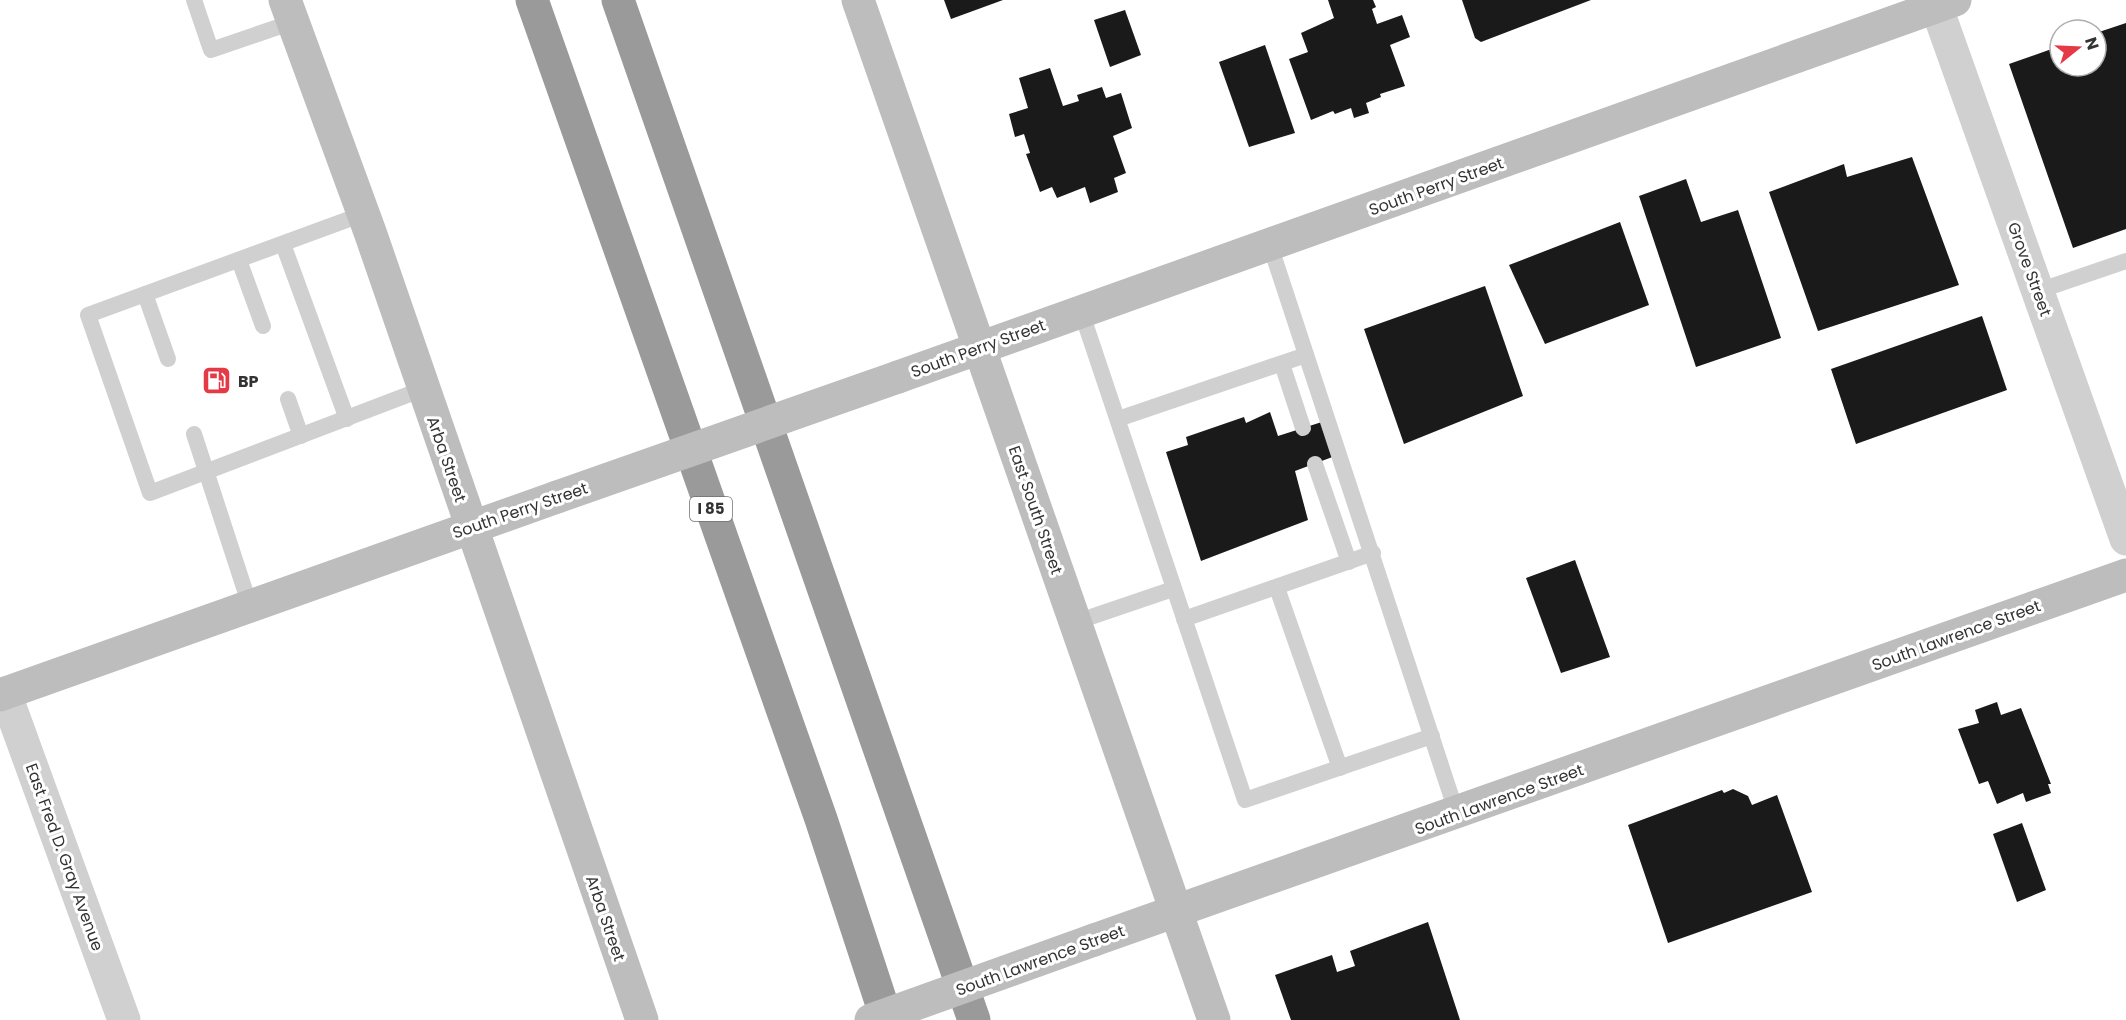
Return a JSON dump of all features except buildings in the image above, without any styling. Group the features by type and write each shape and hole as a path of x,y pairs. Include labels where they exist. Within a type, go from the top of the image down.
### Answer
{"highway":[{"name":"I 85","path":"532,0 821,819 887,1020"},
{"path":"618,0 974,1020"}],"main road":[{"name":"East South Street","path":"858,0 1214,1020"},
{"name":"South Perry Street","path":"3,694 1270,245 1942,2"},
{"name":"Arba Street","path":"289,11 363,214 642,1020"},
{"name":"South Lawrence Street","path":"871,1020 2126,575"}],"street":[{"name":"Grove Street","path":"1942,2 2038,291 2126,539"},
{"name":"East Fred D. Gray Avenue","path":"3,694 124,1020"}],"lane":[{"path":"194,0 211,50 289,11"},
{"path":"363,214 88,315 150,493 423,389"},
{"path":"283,244 347,419"},
{"path":"1270,245 1457,814"},
{"path":"239,260 263,326"},
{"path":"2038,291 2126,261"},
{"path":"145,294 168,359"},
{"path":"1081,311 1245,800 1432,736"},
{"path":"1118,418 1306,356"},
{"path":"1282,364 1303,428"},
{"path":"288,399 301,436"},
{"path":"194,434 250,606"},
{"path":"1315,464 1349,562"},
{"path":"1184,619 1373,553"},
{"path":"1277,588 1340,768"},
{"path":"1076,622 1173,589"}],"place":[{"name":"BP","path":"217,381"}]}
